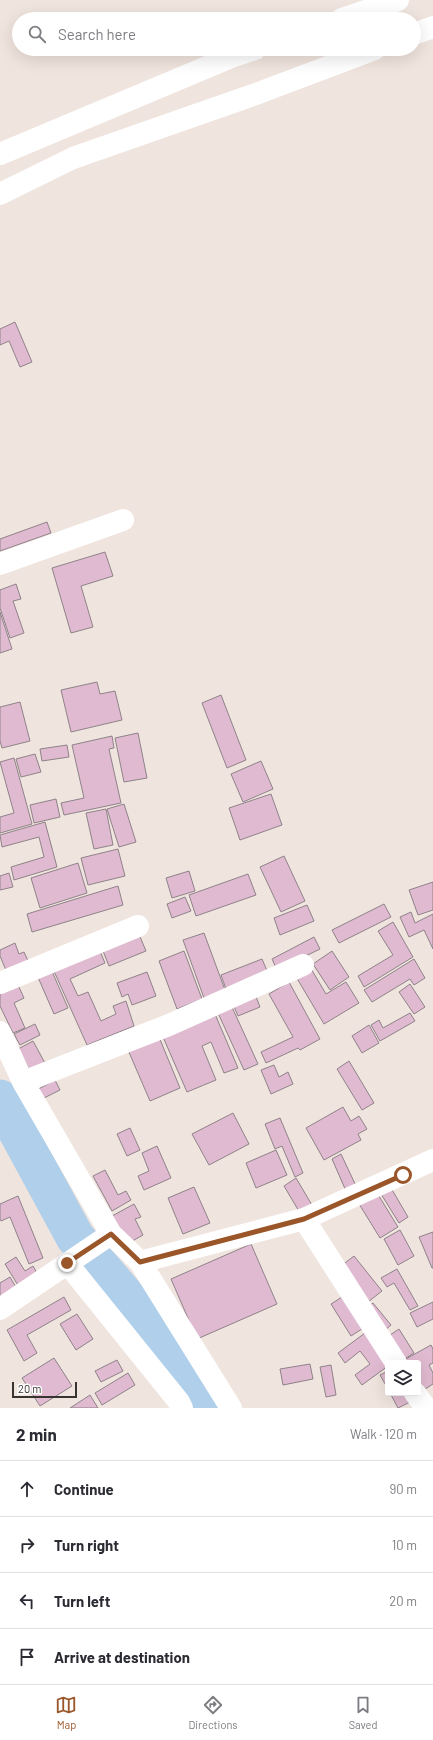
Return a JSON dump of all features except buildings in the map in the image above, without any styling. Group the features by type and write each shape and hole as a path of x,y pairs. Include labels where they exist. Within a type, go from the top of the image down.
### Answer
{"street":[{"path":"363,12 398,0"},
{"path":"421,31 433,27"},
{"path":"0,154 234,56"},
{"path":"0,194 73,158 256,94 356,56"},
{"path":"0,564 123,520"},
{"path":"0,983 138,926"},
{"path":"24,1082 169,1025 302,965"},
{"path":"0,1032 104,1238 140,1262 231,1408"},
{"path":"140,1262 304,1219 433,1160"},
{"path":"304,1219 394,1360"},
{"path":"0,1309 104,1238"},
{"path":"73,1260 182,1408"},
{"path":"418,1396 426,1408"}],"waterway":[{"path":"0,1099 75,1237 152,1327 206,1396 211,1408"}],"route":[{"path":"67,1263 111,1234 140,1262 304,1219 403,1175"}]}
